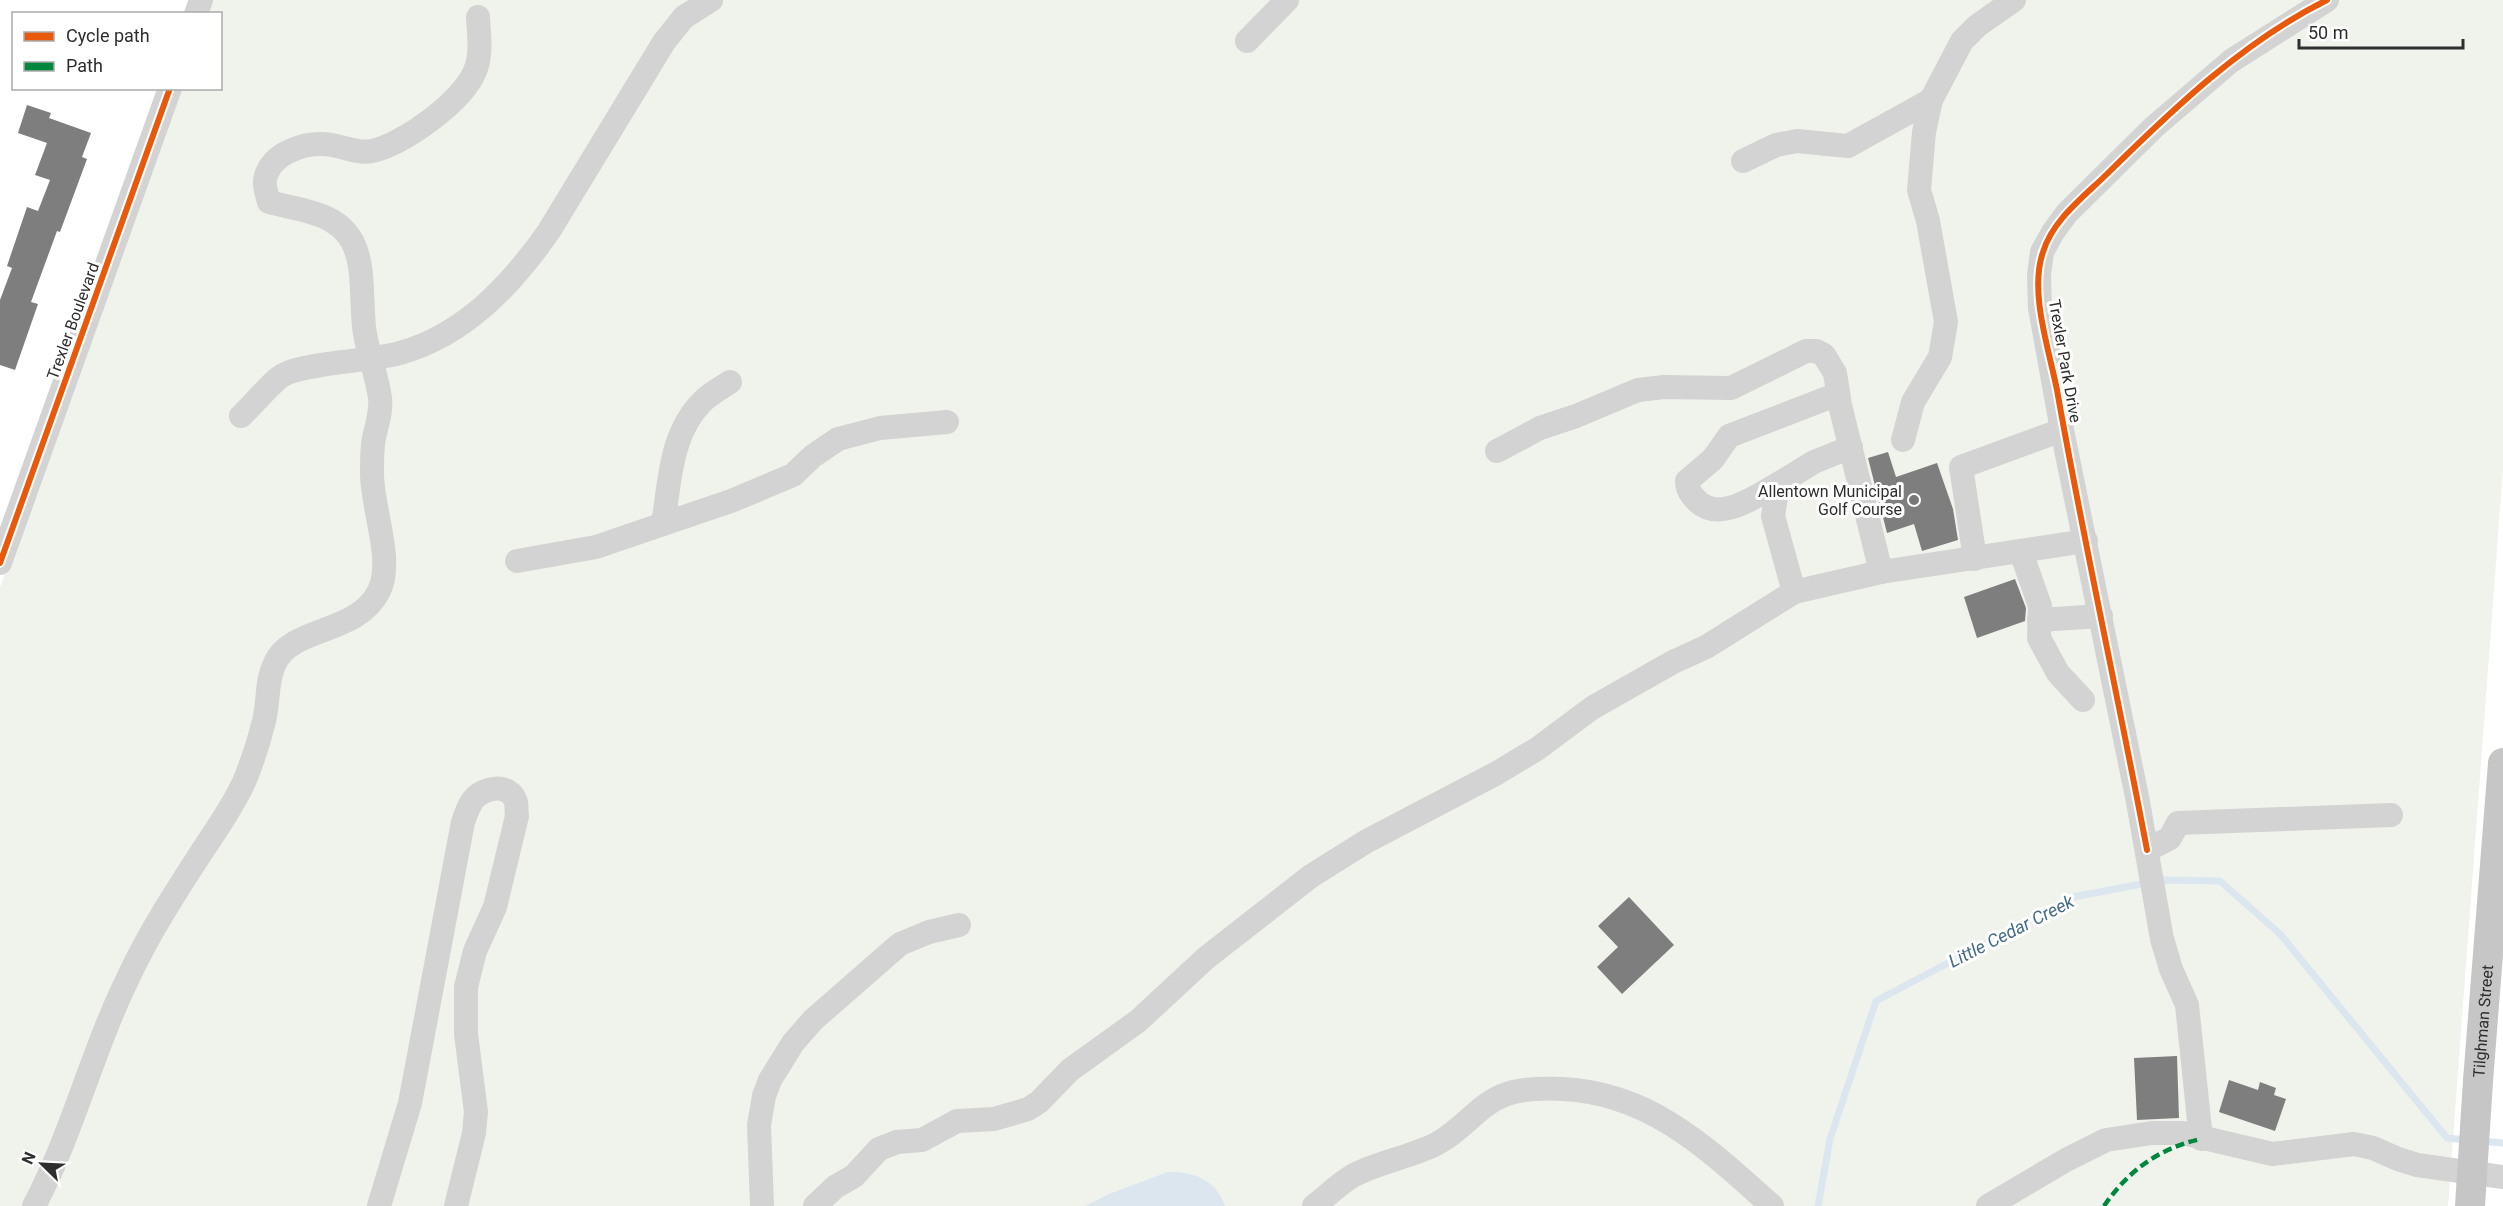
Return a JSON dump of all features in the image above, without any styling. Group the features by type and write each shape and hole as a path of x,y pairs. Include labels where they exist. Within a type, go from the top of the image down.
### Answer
{"main road":[{"name":"Tilghman Street","path":"2470,1206 2503,764"}],"street":[{"path":"241,416 281,375 310,367 369,360 401,353 429,343 486,306 510,282 549,231 664,42 684,17 711,0"},
{"path":"1247,41 1287,0"},
{"path":"1903,440 1913,402 1940,357 1946,322 1928,221 1919,190 1924,132 1931,100 1962,41 1977,26 2014,0"},
{"name":"Trexler Park Drive","path":"2201,1139 2187,1005 2171,969 2162,939 2101,616 2062,430 2040,308 2038,275 2042,252 2052,232 2067,213 2154,127 2231,61 2327,0"},
{"path":"34,1206 58,1155 100,1039 129,975 158,922 229,811 244,782 265,719 270,675 276,660 285,648 296,640 314,636 351,619 369,605 380,590 384,566 372,476 373,444 380,400 369,360 359,269 352,242 341,227 327,217 269,202 264,182 268,168 282,155 314,144 370,152 405,138 461,92 474,74 480,55 478,17"},
{"name":"Trexler Boulevard","path":"0,563 169,90"},
{"path":"1743,161 1776,145 1797,141 1848,146 1931,100"},
{"path":"1497,451 1540,428 1576,416 1638,390 1664,387 1731,388 1806,351 1816,351 1824,355 1835,373 1838,394 1881,572"},
{"path":"663,524 672,465 684,428 703,401 730,382"},
{"path":"1838,394 1729,436 1713,459 1687,481 1687,489 1704,507 1718,510 1737,505 1814,462 1851,447"},
{"path":"517,561 596,547 731,501 793,475 813,456 838,440 880,428 947,422"},
{"path":"1975,559 1961,467 2062,430"},
{"path":"1778,484 1773,516 1794,592"},
{"path":"815,1206 835,1186 854,1176 879,1149 897,1142 922,1140 957,1121 994,1119 1028,1109 1039,1102 1070,1070 1138,1021 1206,958 1311,876 1366,841 1497,773 1537,749 1592,708 1673,662 1706,647 1794,592 1881,572 2086,541"},
{"path":"2021,552 2040,606 2039,638 2058,673 2083,700"},
{"path":"2039,620 2101,616"},
{"path":"379,1206 410,1103 462,822 473,800 487,790 500,788 510,792 516,802 517,816 495,907 475,951 466,987 466,1034 476,1112 474,1133 456,1206"},
{"path":"2148,857 2170,838 2178,823 2391,815"},
{"path":"762,1206 759,1125 764,1096 770,1080 793,1043 813,1020 900,944 929,932 959,925"},
{"path":"1314,1206 1352,1176 1437,1143 1453,1134 1488,1103 1497,1098 1520,1090 1551,1089 1604,1094 1637,1105 1701,1146 1733,1170 1772,1206"},
{"path":"1988,1206 2066,1160 2106,1140 2152,1133 2183,1133 2272,1154 2354,1144 2373,1148 2398,1160 2503,1177"}],"shaded area":[{"name":"Allentown Municipal Golf Course","path":"213,0 2503,0 2503,468 2448,1206 0,1206 0,587 50,443 181,90 222,90 222,12 208,12"},
{"path":"1168,1172 1195,1176 1210,1183 1225,1206 1085,1206 1109,1194"}],"building":[{"path":"27,105 51,113 49,118 91,133 82,157 87,159 31,302 38,304 15,370 0,365 0,300 12,268 7,266 27,207 38,211 50,180 35,175 47,143 18,133"},
{"name":"Allentown Municipal Golf Course","path":"1888,452 1896,477 1937,463 1953,509 1958,540 1922,551 1914,524 1887,533 1868,458"},
{"path":"2015,579 2026,608 2025,621 1977,638 1964,597"},
{"path":"1629,897 1674,945 1622,994 1597,967 1618,947 1598,926"},
{"path":"2177,1056 2179,1118 2137,1120 2134,1058"},
{"path":"2229,1080 2258,1090 2260,1082 2276,1088 2274,1095 2286,1099 2275,1131 2219,1112"}],"waterway":[{"name":"Little Cedar Creek","path":"1818,1206 1830,1139 1876,1001 2073,897 2163,880 2220,881 2280,934 2447,1138 2466,1140"},
{"name":"Little Cedar Creek","path":"2480,1141 2503,1143"}],"marked path":[{"path":"2104,1206 2123,1182 2146,1163 2172,1148 2201,1139"}],"cycle path":[{"path":"2147,850 2042,321 2038,285 2039,268 2048,240 2062,219 2159,124 2211,77 2267,35 2327,0"},
{"path":"0,563 169,90"}],"place":[{"name":"Allentown Municipal Golf Course","path":"1914,500"}]}
